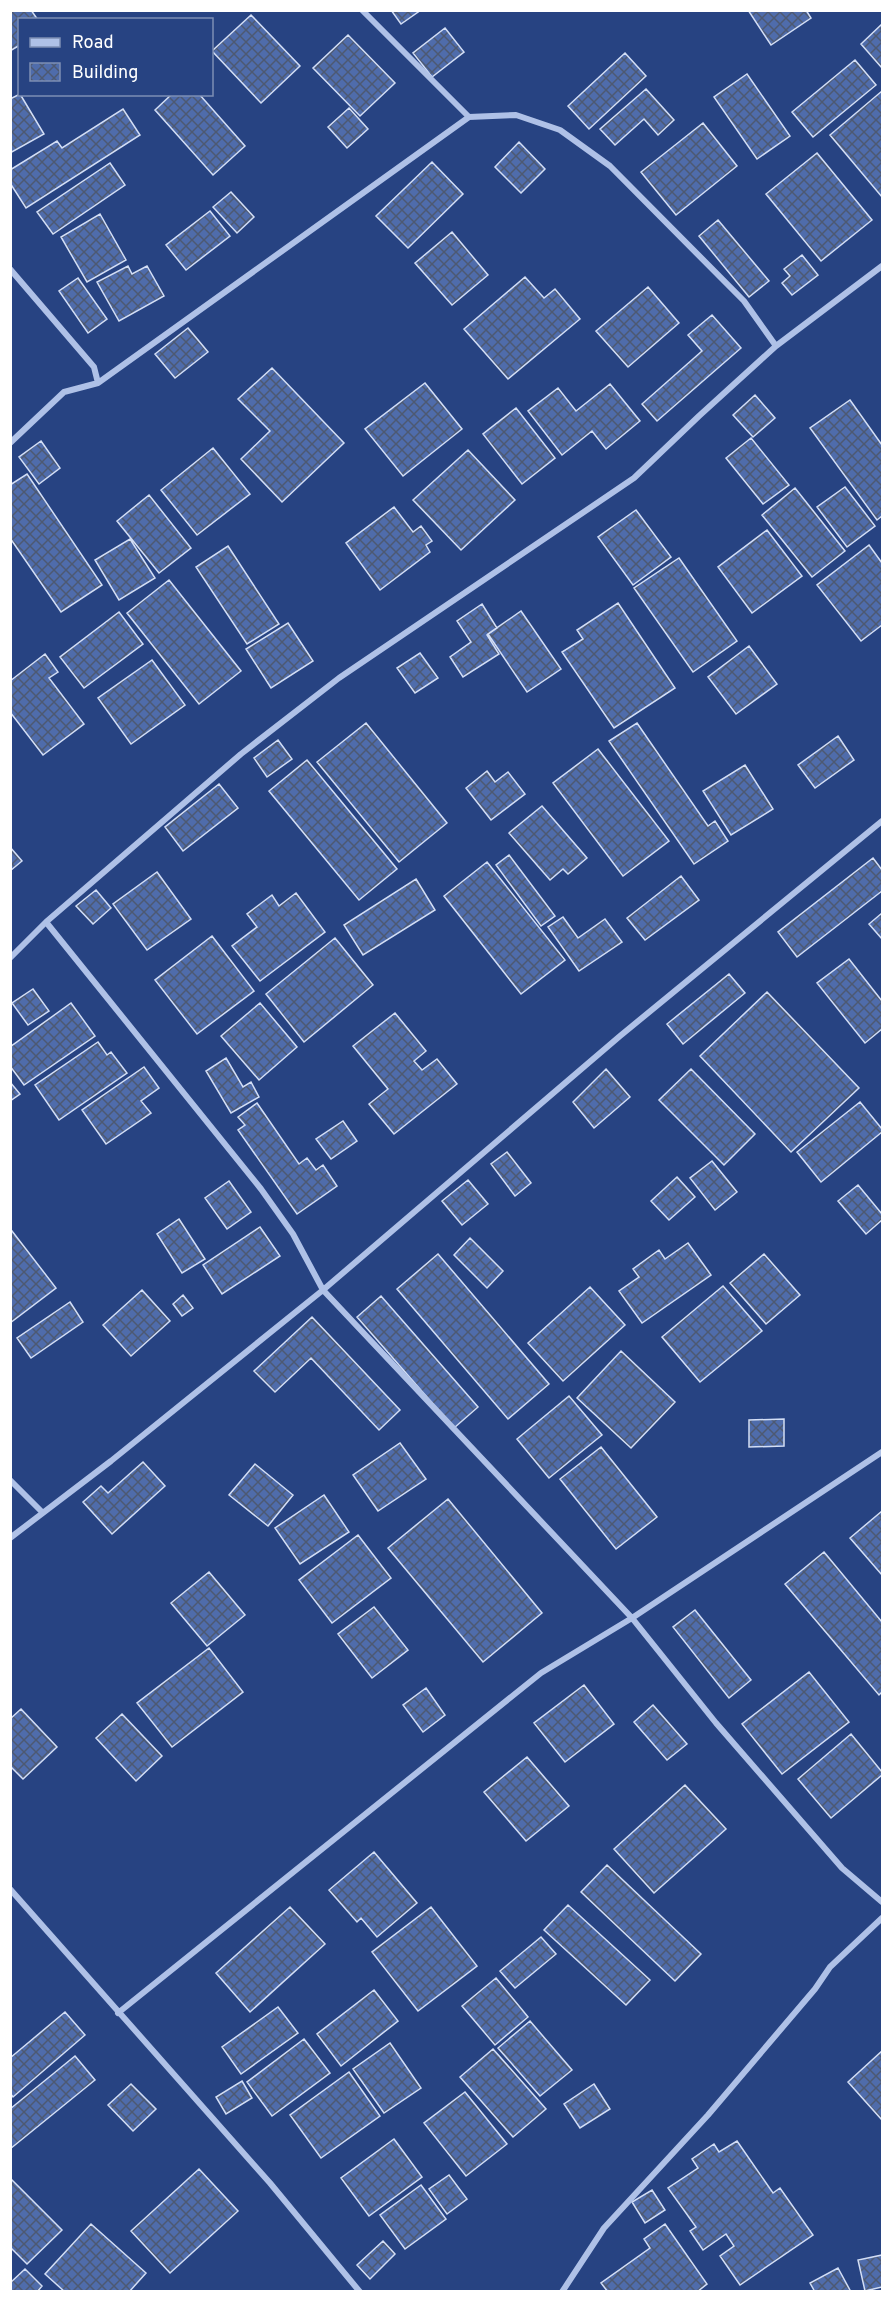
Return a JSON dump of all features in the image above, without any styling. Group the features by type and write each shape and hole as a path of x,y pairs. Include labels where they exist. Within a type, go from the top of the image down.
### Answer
{"street":[{"path":"362,10 469,117"},
{"path":"10,443 64,392 98,384 469,117 516,115 560,129 610,166 744,301 776,346"},
{"path":"10,958 46,922 241,754 339,678 634,478 776,346 882,266"},
{"path":"10,269 94,367 98,384"},
{"path":"10,1538 323,1290 620,1036 882,821"},
{"path":"46,922 261,1190 293,1234 323,1290 632,1618 716,1723 842,1868 882,1902"},
{"path":"118,2013 542,1673 632,1618 882,1452"},
{"path":"10,1480 43,1513"},
{"path":"10,1889 270,2184 360,2292"},
{"path":"562,2292 604,2228 708,2115 815,1989 830,1967 882,1918"}],"building":[{"path":"10,10 31,10 37,18 18,18 18,46 10,51"},
{"path":"391,10 421,10 401,24"},
{"path":"748,10 806,10 811,18 771,45"},
{"path":"251,15 300,66 261,103 213,50"},
{"path":"882,24 882,68 861,44"},
{"path":"445,28 464,52 432,77 413,53"},
{"path":"348,35 395,83 360,116 313,68"},
{"path":"625,53 646,76 589,129 568,106"},
{"path":"855,60 876,85 813,137 792,112"},
{"path":"747,74 790,136 757,159 714,97"},
{"path":"646,89 674,120 658,135 644,119 615,145 600,129"},
{"path":"882,91 882,197 830,135"},
{"path":"21,96 44,134 10,153 10,99"},
{"path":"170,96 201,96 245,146 213,175 155,110"},
{"path":"349,108 368,129 347,148 328,127"},
{"path":"123,109 140,135 26,208 10,183 10,170 57,141 62,148"},
{"path":"703,123 737,166 676,215 641,172"},
{"path":"519,142 545,169 521,193 495,167"},
{"path":"817,153 872,220 821,261 766,194"},
{"path":"432,162 463,194 408,248 376,216"},
{"path":"110,163 125,185 53,234 37,212"},
{"path":"231,192 254,217 237,233 213,207"},
{"path":"210,211 230,236 186,270 166,245"},
{"path":"100,214 126,260 87,282 61,237"},
{"path":"718,220 769,281 749,297 699,236"},
{"path":"452,232 488,275 452,305 415,263"},
{"path":"802,255 818,275 792,295 782,283 790,276 784,269"},
{"path":"128,266 132,274 147,266 164,296 119,321 97,282"},
{"path":"525,277 544,298 555,289 580,319 508,379 464,329"},
{"path":"78,278 107,319 88,333 59,291"},
{"path":"648,287 679,323 628,367 596,331"},
{"path":"712,315 741,348 657,421 642,404 702,351 688,335"},
{"path":"188,328 208,352 175,378 155,354"},
{"path":"272,368 344,443 282,502 241,459 270,431 238,399"},
{"path":"425,383 462,429 403,476 365,429"},
{"path":"610,384 640,421 606,449 592,431 562,455 528,411 558,388 576,411"},
{"path":"755,395 775,418 753,437 733,415"},
{"path":"850,400 882,445 882,516 877,520 810,428"},
{"path":"516,408 555,458 522,484 483,434"},
{"path":"751,438 789,485 763,504 726,458"},
{"path":"41,441 60,468 39,484 19,457"},
{"path":"213,448 250,494 197,535 161,490"},
{"path":"468,450 515,500 461,550 413,500"},
{"path":"27,474 102,585 61,612 10,538 10,485"},
{"path":"845,487 875,526 847,547 817,507"},
{"path":"795,488 845,551 812,577 762,515"},
{"path":"149,495 191,548 159,573 117,521"},
{"path":"394,507 413,532 421,526 432,541 426,545 430,552 380,590 346,543"},
{"path":"636,510 671,557 633,585 598,537"},
{"path":"767,530 802,576 752,613 718,567"},
{"path":"130,539 155,578 119,600 95,560"},
{"path":"869,545 882,563 882,625 861,641 817,585"},
{"path":"228,546 279,624 247,644 196,567"},
{"path":"679,558 737,641 693,672 634,588"},
{"path":"169,580 241,671 199,704 127,613"},
{"path":"618,603 675,688 614,728 562,652 583,639 577,630"},
{"path":"482,604 497,628 487,635 499,654 463,677 450,657 471,642 457,621"},
{"path":"521,611 561,669 527,692 488,634"},
{"path":"119,612 143,644 84,688 60,657"},
{"path":"288,623 313,661 271,688 246,649"},
{"path":"749,646 777,684 736,714 708,677"},
{"path":"420,653 438,678 415,693 397,668"},
{"path":"45,654 58,672 49,678 84,724 43,755 10,712 10,681"},
{"path":"152,660 185,705 131,744 98,698"},
{"path":"366,723 447,823 399,862 317,762"},
{"path":"637,723 708,826 715,821 728,841 694,864 609,741"},
{"path":"838,736 854,760 815,788 798,765"},
{"path":"278,740 292,759 267,777 254,758"},
{"path":"598,749 669,841 623,876 553,783"},
{"path":"307,760 397,869 359,900 269,791"},
{"path":"745,765 773,809 731,835 703,791"},
{"path":"487,771 495,782 508,772 525,794 491,820 466,788"},
{"path":"219,784 238,808 183,851 165,827"},
{"path":"542,806 587,858 568,874 563,869 550,880 509,833"},
{"path":"10,847 22,861 10,871"},
{"path":"509,855 555,916 541,926 496,865"},
{"path":"873,858 882,870 882,891 797,957 778,932"},
{"path":"487,862 565,960 521,994 444,896"},
{"path":"157,872 191,919 147,950 113,904"},
{"path":"681,876 699,900 645,940 627,918"},
{"path":"416,879 435,910 363,955 344,925"},
{"path":"96,890 111,908 93,924 76,906"},
{"path":"296,893 325,932 260,981 232,946 257,927 247,914 272,895 279,906"},
{"path":"882,913 882,939 869,924"},
{"path":"563,917 578,938 605,919 622,942 579,971 548,927"},
{"path":"212,936 254,991 197,1034 155,980"},
{"path":"335,938 373,985 304,1042 266,994"},
{"path":"849,959 882,1001 882,1029 865,1043 817,983"},
{"path":"729,974 745,993 683,1044 667,1024"},
{"path":"33,989 49,1011 28,1025 12,1003"},
{"path":"767,992 859,1088 791,1152 700,1056"},
{"path":"71,1003 95,1036 24,1085 10,1066 10,1047"},
{"path":"260,1003 297,1047 259,1080 221,1036"},
{"path":"395,1013 426,1051 414,1061 422,1070 437,1059 457,1084 394,1134 369,1104 388,1089 353,1046"},
{"path":"98,1042 107,1055 111,1052 127,1073 59,1120 35,1085"},
{"path":"226,1058 243,1087 251,1082 259,1097 231,1113 206,1071"},
{"path":"144,1067 159,1088 141,1101 151,1113 106,1144 82,1110"},
{"path":"606,1069 630,1097 594,1128 573,1102"},
{"path":"691,1069 755,1134 724,1165 659,1100"},
{"path":"10,1082 20,1094 10,1101"},
{"path":"860,1102 882,1132 821,1182 797,1152"},
{"path":"257,1103 299,1164 307,1158 316,1170 323,1165 337,1186 297,1214 238,1130 245,1125 238,1117"},
{"path":"343,1121 357,1141 331,1159 316,1139"},
{"path":"507,1152 531,1183 515,1196 491,1164"},
{"path":"712,1161 737,1192 715,1210 690,1178"},
{"path":"677,1177 695,1197 669,1220 651,1201"},
{"path":"468,1180 488,1204 462,1225 442,1201"},
{"path":"229,1181 251,1212 227,1229 205,1198"},
{"path":"858,1185 882,1214 882,1220 866,1234 838,1201"},
{"path":"179,1219 205,1259 182,1273 157,1234"},
{"path":"260,1227 280,1256 222,1294 203,1265"},
{"path":"12,1231 56,1288 10,1323 10,1232"},
{"path":"470,1238 503,1271 487,1288 454,1255"},
{"path":"688,1243 711,1275 642,1323 619,1291 639,1277 633,1269 659,1250 665,1259"},
{"path":"438,1254 549,1384 508,1419 397,1289"},
{"path":"764,1254 800,1295 766,1324 730,1283"},
{"path":"723,1286 762,1331 700,1382 662,1337"},
{"path":"590,1287 625,1325 563,1381 528,1343"},
{"path":"142,1290 170,1321 131,1356 103,1325"},
{"path":"183,1295 193,1308 182,1316 173,1304"},
{"path":"381,1296 478,1407 454,1428 357,1317"},
{"path":"70,1302 83,1322 31,1358 17,1338"},
{"path":"312,1317 400,1410 379,1430 311,1358 275,1392 254,1371"},
{"path":"621,1351 675,1402 631,1448 577,1398"},
{"path":"569,1396 602,1435 549,1478 517,1439"},
{"path":"784,1419 784,1446 749,1447 749,1420"},
{"path":"400,1443 426,1479 378,1511 353,1475"},
{"path":"601,1447 657,1517 616,1549 560,1479"},
{"path":"143,1462 165,1486 112,1534 83,1502 101,1486 108,1493"},
{"path":"255,1464 293,1495 268,1526 229,1495"},
{"path":"324,1495 349,1532 300,1564 275,1528"},
{"path":"448,1499 542,1613 483,1662 388,1548"},
{"path":"882,1511 882,1575 850,1538"},
{"path":"358,1535 391,1578 332,1623 299,1580"},
{"path":"824,1552 882,1622 882,1692 879,1695 785,1584"},
{"path":"209,1572 245,1615 207,1646 171,1603"},
{"path":"374,1607 408,1650 372,1678 338,1634"},
{"path":"695,1610 751,1680 729,1698 673,1627"},
{"path":"209,1648 243,1692 172,1747 137,1703"},
{"path":"809,1672 849,1722 782,1774 742,1724"},
{"path":"584,1685 614,1724 565,1762 534,1723"},
{"path":"426,1688 445,1715 423,1732 403,1705"},
{"path":"653,1705 687,1744 667,1760 634,1722"},
{"path":"21,1709 57,1747 23,1779 10,1766 10,1719"},
{"path":"122,1714 162,1756 136,1781 96,1738"},
{"path":"851,1734 882,1772 882,1775 831,1818 798,1779"},
{"path":"527,1757 569,1806 526,1841 484,1792"},
{"path":"685,1785 726,1829 654,1893 614,1849"},
{"path":"374,1852 417,1903 377,1937 361,1918 357,1922 329,1890"},
{"path":"607,1865 701,1954 675,1981 581,1892"},
{"path":"568,1905 650,1980 626,2005 544,1930"},
{"path":"290,1907 325,1944 250,2012 216,1973"},
{"path":"431,1907 477,1966 418,2011 372,1952"},
{"path":"541,1937 556,1954 515,1988 500,1971"},
{"path":"496,1978 528,2017 495,2045 462,2006"},
{"path":"374,1990 398,2021 341,2066 317,2034"},
{"path":"278,2007 298,2033 241,2074 222,2047"},
{"path":"65,2012 85,2035 13,2097 10,2093 10,2058"},
{"path":"530,2021 572,2070 540,2096 498,2048"},
{"path":"304,2039 330,2073 272,2116 247,2082"},
{"path":"390,2043 421,2088 384,2113 353,2069"},
{"path":"493,2049 546,2109 513,2137 460,2077"},
{"path":"882,2051 882,2120 848,2082"},
{"path":"75,2056 95,2080 10,2149 10,2109"},
{"path":"349,2072 380,2116 321,2158 290,2115"},
{"path":"242,2081 252,2098 226,2114 216,2097"},
{"path":"131,2084 156,2109 133,2131 108,2105"},
{"path":"594,2084 610,2109 580,2128 564,2104"},
{"path":"465,2092 507,2144 466,2176 424,2123"},
{"path":"394,2139 422,2177 369,2216 341,2178"},
{"path":"737,2141 773,2193 780,2188 813,2235 740,2285 720,2256 734,2246 726,2234 703,2250 690,2231 696,2227 668,2188 698,2168 692,2159 714,2144 719,2152"},
{"path":"199,2169 238,2211 170,2273 131,2231"},
{"path":"449,2175 467,2199 447,2214 429,2189"},
{"path":"10,2178 62,2230 27,2264 10,2247"},
{"path":"421,2185 446,2219 405,2249 380,2215"},
{"path":"652,2190 665,2210 645,2223 632,2202"},
{"path":"91,2224 146,2273 129,2292 65,2292 45,2274"},
{"path":"665,2224 707,2284 697,2292 608,2292 601,2283 650,2248 644,2239"},
{"path":"383,2241 395,2254 370,2279 357,2265"},
{"path":"882,2255 882,2287 865,2291 858,2260"},
{"path":"838,2268 851,2292 815,2292 810,2283"},
{"path":"25,2269 42,2286 37,2292 10,2292 10,2283"}]}
